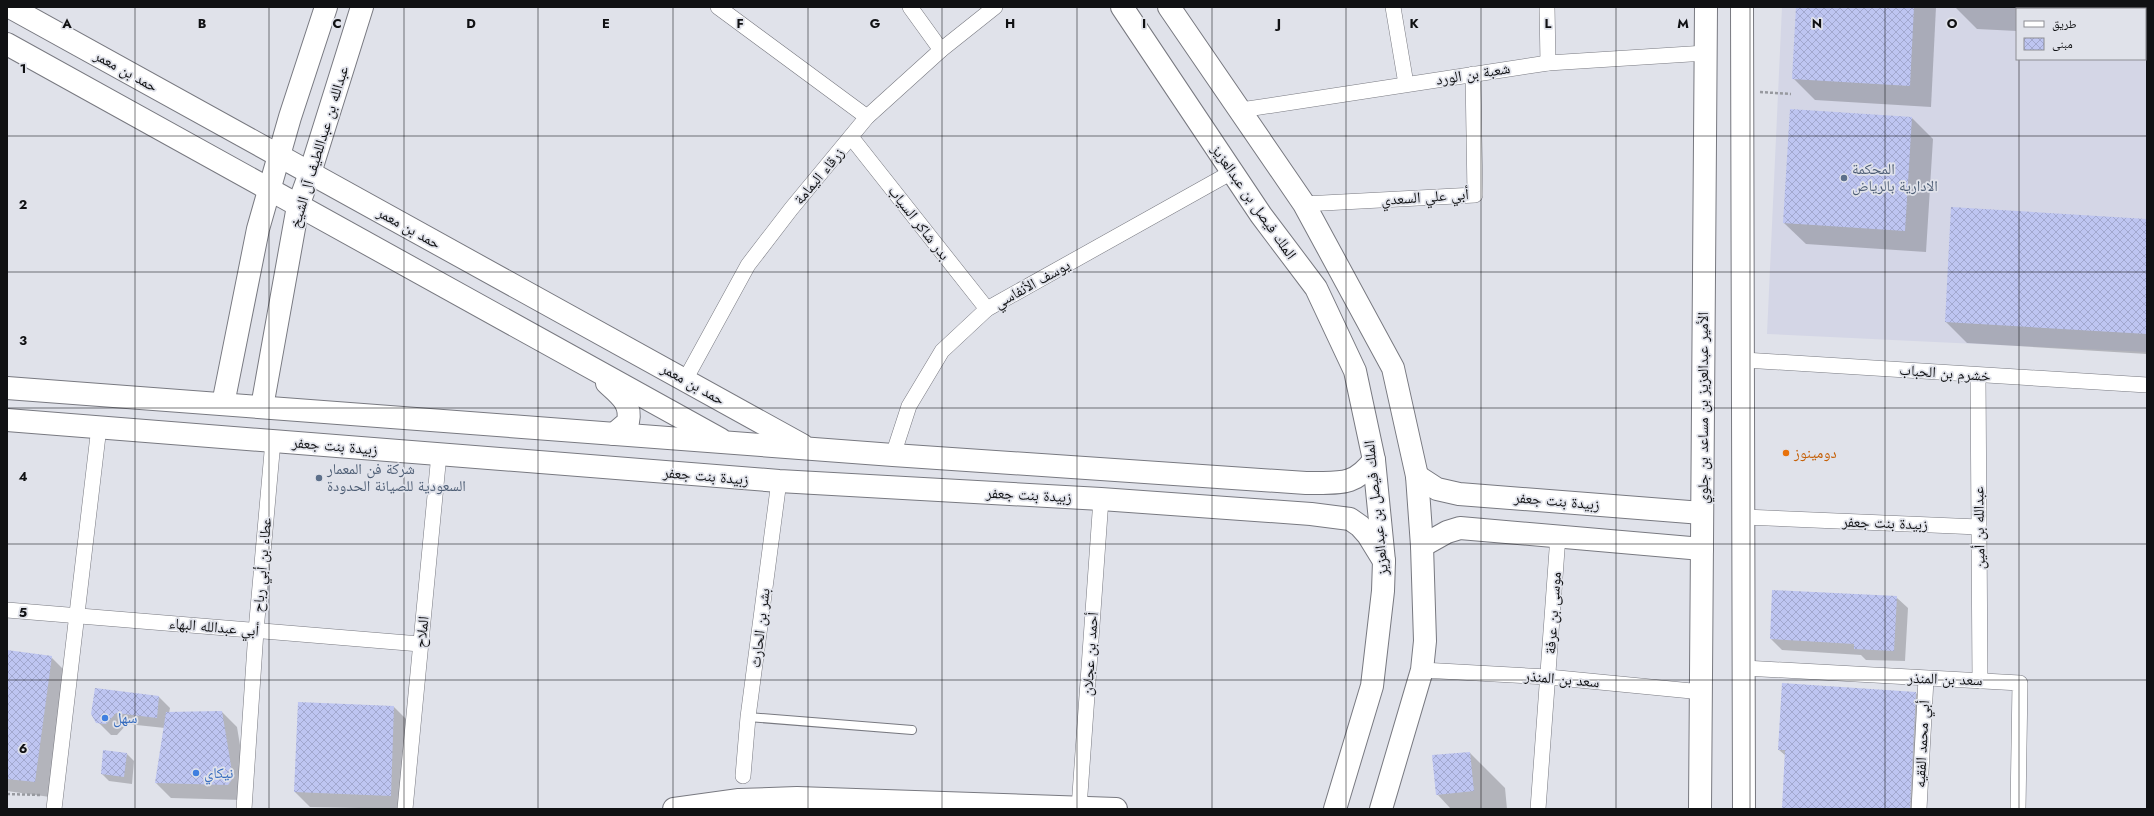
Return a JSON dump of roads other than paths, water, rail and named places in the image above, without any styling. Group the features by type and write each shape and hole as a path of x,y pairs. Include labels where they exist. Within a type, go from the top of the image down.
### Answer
{"street":[{"name":"حمد بن معمر","path":"10,7 809,448"},
{"path":"223,404 258,229 290,117 326,7"},
{"name":"عبدالله بن عبداللطيف آل الشيخ","path":"262,407 298,206 310,173 362,7"},
{"path":"718,7 867,117"},
{"path":"910,7 942,50"},
{"name":"زرقاء اليمامة","path":"685,380 748,265 791,209 867,117 942,50 995,7"},
{"name":"الملك فيصل بن عبدالعزيز","path":"1122,7 1232,172 1316,288 1355,371 1374,460 1384,561 1383,591 1372,686 1336,809"},
{"path":"1169,7 1304,204 1393,368 1417,476 1422,546 1425,641 1422,670 1381,809"},
{"path":"1393,7 1406,84"},
{"path":"1547,7 1548,63"},
{"name":"الأمير عبدالعزيز بن مساعد بن جلوي","path":"1700,809 1706,7"},
{"path":"1742,7 1744,809"},
{"path":"7,44 726,442"},
{"name":"شعبة بن الورد","path":"1241,110 1548,63 1706,53"},
{"name":"أبي علي السعدي","path":"1304,204 1475,195 1474,74"},
{"name":"بدر شاكر السياب","path":"851,137 987,309"},
{"name":"يوسف الأنفاسي","path":"893,455 909,406 942,351 987,309 1232,172"},
{"name":"خشرم بن الحباب","path":"1744,360 1978,376 2147,385"},
{"path":"590,367 624,398 628,408 628,422 608,433 587,437 581,444 581,455 588,462 605,467"},
{"name":"عبدالله بن أمين","path":"1978,376 1980,681"},
{"name":"زبيدة بنت جعفر","path":"7,388 893,455 1306,482 1349,482 1364,473 1374,460"},
{"name":"زبيدة بنت جعفر","path":"7,420 779,481 1101,499 1311,514 1350,519 1360,526 1384,561"},
{"path":"55,802 100,427"},
{"path":"523,461 540,456 544,448 545,440 541,432 533,428 524,427"},
{"name":"عطاء بن أبي رباح","path":"244,809 256,631 273,441"},
{"name":"الملاح","path":"405,809 439,454"},
{"name":"زبيدة بنت جعفر","path":"1417,476 1437,489 1459,494 1702,513"},
{"name":"بشر بن الحارث","path":"743,776 748,716 779,481"},
{"path":"1306,482 1321,489 1325,498 1320,511 1311,514"},
{"path":"1482,495 1473,498 1467,504 1465,511 1466,518 1471,524 1482,530"},
{"name":"أحمد بن عجلان","path":"1079,808 1101,499"},
{"name":"زبيدة بنت جعفر","path":"1744,517 1979,527"},
{"path":"1422,546 1447,532 1460,528 1702,549"},
{"name":"موسى بن عرفة","path":"1538,809 1558,536"},
{"name":"أبي عبدالله البهاء","path":"7,610 420,644"},
{"name":"سعد بن المنذر","path":"1744,668 2020,683 2018,809"},
{"name":"سعد بن المنذر","path":"1422,670 1548,677 1702,692"},
{"name":"أبي محمد الفقيه","path":"1919,809 1926,679"},
{"path":"674,809 739,800 797,798 1116,809"}],"lane":[{"path":"748,716 912,730"}],"place":[{"name":"المحكمة الادارية بالرياض","path":"1844,178"},
{"name":"دومينوز","path":"1786,453"},
{"name":"شركة فن المعمار السعودية للصيانة الحدودة","path":"319,478"},
{"name":"سهل","path":"105,718"},
{"name":"نيكاي","path":"196,773"}]}
